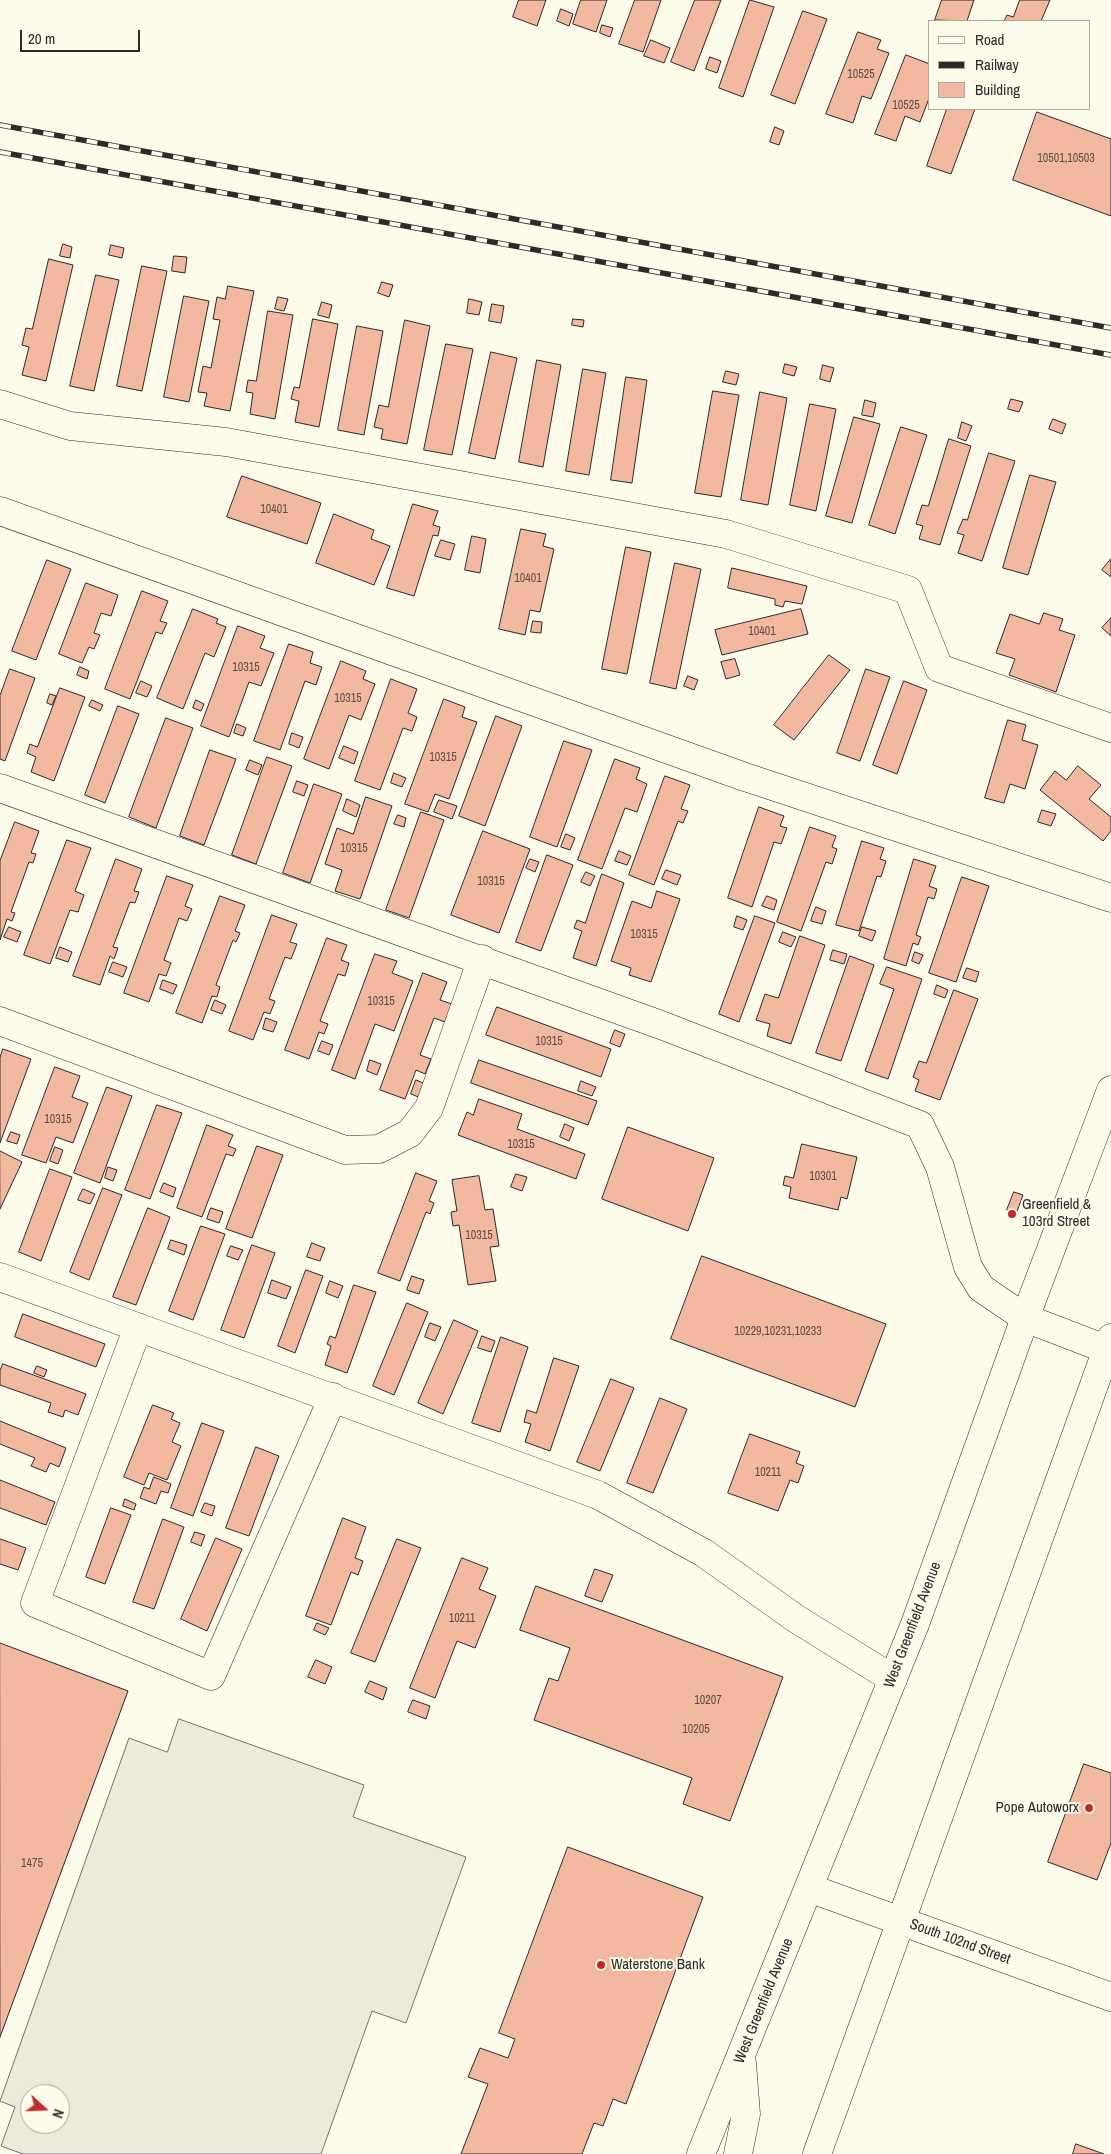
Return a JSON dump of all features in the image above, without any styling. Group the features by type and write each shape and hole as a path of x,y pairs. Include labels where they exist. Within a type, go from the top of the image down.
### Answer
{"street":[{"path":"0,404 70,426 226,442 726,534 908,590 939,668 1111,728"},
{"path":"0,511 735,773 1111,898"},
{"path":"0,788 662,1024 920,1125 940,1168 968,1267 981,1288 1025,1318 1110,1346 817,2154"},
{"path":"0,1021 345,1150 379,1149 410,1133 429,1108 482,959"},
{"name":"West Greenfield Avenue","path":"701,2154 893,1679 970,1473 1025,1318 1111,1090"},
{"path":"0,1277 598,1495 704,1553 795,1618 893,1679"},
{"path":"138,1327 35,1603 211,1676 333,1397"},
{"name":"South 102nd Street","path":"809,1888 1111,1997"},
{"path":"738,2154 746,2114 742,2056"}],"shaded area":[{"path":"179,1719 364,1785 353,1817 466,1857 406,2023 372,2011 321,2154 23,2154 1,2146 15,2107 0,2101 129,1738 167,1752"}],"building":[{"path":"519,0 546,0 537,26 513,17"},
{"path":"581,0 607,0 596,32 573,24"},
{"path":"635,0 661,0 643,52 619,44"},
{"path":"695,0 721,0 694,71 671,62"},
{"path":"750,0 774,7 743,97 719,88"},
{"path":"942,0 974,0 967,20 935,20"},
{"path":"1020,0 1050,0 1041,20 1004,20 1007,15 1013,17"},
{"path":"561,9 573,14 569,26 557,21"},
{"path":"803,11 827,19 795,104 771,95"},
{"path":"602,25 613,28 610,37 600,33"},
{"path":"858,32 881,40 877,49 889,53 871,99 862,96 853,123 826,114"},
{"path":"651,40 670,48 664,63 644,56"},
{"path":"906,55 928,63 928,101 920,122 905,116 896,141 875,134"},
{"path":"710,57 721,61 717,73 706,69"},
{"path":"947,110 975,110 951,174 927,166"},
{"path":"1037,112 1111,139 1111,216 1013,180"},
{"path":"775,127 784,131 779,145 770,142"},
{"path":"63,244 72,247 70,258 60,256"},
{"path":"111,245 124,248 122,258 109,255"},
{"path":"174,256 187,257 185,273 172,271"},
{"path":"49,259 73,265 46,381 22,375 29,347 22,345 26,328 32,329"},
{"path":"142,266 167,271 142,391 117,386"},
{"path":"96,275 119,280 94,391 70,386"},
{"path":"382,282 393,285 389,297 378,293"},
{"path":"228,286 254,291 230,411 204,406 207,393 198,392 203,366 211,368 220,320 213,319 217,297 225,299"},
{"path":"184,296 209,301 189,402 164,397"},
{"path":"278,297 288,299 284,311 275,309"},
{"path":"469,299 482,302 479,315 467,313"},
{"path":"322,302 332,305 329,318 318,315"},
{"path":"492,304 504,306 501,323 489,321"},
{"path":"268,311 293,315 275,419 250,414 253,393 246,392 248,380 256,381"},
{"path":"313,319 338,324 319,427 295,422 299,401 291,399 294,387 299,388"},
{"path":"573,319 584,320 583,327 572,325"},
{"path":"405,320 430,326 407,444 381,439 383,429 374,427 379,405 388,407"},
{"path":"357,326 383,331 364,435 338,430"},
{"path":"446,344 473,349 452,455 424,450"},
{"path":"491,352 517,358 495,459 469,453"},
{"path":"537,360 561,365 543,467 519,462"},
{"path":"785,364 797,367 794,376 783,373"},
{"path":"823,365 834,368 830,382 820,379"},
{"path":"583,369 606,373 589,475 566,471"},
{"path":"726,371 739,374 736,385 723,382"},
{"path":"626,377 647,380 632,483 611,480"},
{"path":"713,391 739,395 721,497 695,493"},
{"path":"760,392 787,398 768,505 741,500"},
{"path":"1011,399 1023,402 1019,412 1008,409"},
{"path":"865,400 876,403 873,417 862,415"},
{"path":"810,404 836,409 816,511 790,505"},
{"path":"854,417 880,424 852,523 826,516"},
{"path":"1053,419 1066,424 1062,434 1049,429"},
{"path":"962,422 972,426 966,441 958,438"},
{"path":"901,427 927,435 895,534 869,525"},
{"path":"949,439 971,446 940,545 919,539 923,526 916,524 922,505 928,506"},
{"path":"989,453 1015,461 982,561 958,553 964,535 957,533 963,519 967,520"},
{"path":"1030,475 1056,482 1028,575 1003,568"},
{"path":"242,476 321,503 307,544 227,517"},
{"path":"413,504 438,511 433,525 440,527 438,536 433,535 414,596 387,588"},
{"path":"334,514 374,530 371,539 390,546 374,585 316,563"},
{"path":"521,529 546,534 543,546 554,549 540,612 530,610 525,635 499,629"},
{"path":"472,536 486,539 480,573 465,570"},
{"path":"441,540 455,544 450,560 435,556"},
{"path":"626,547 651,552 627,674 602,669"},
{"path":"1111,559 1111,577 1102,570"},
{"path":"47,560 71,569 36,660 12,651"},
{"path":"675,563 701,569 676,689 650,683"},
{"path":"732,568 807,586 802,604 785,601 783,607 775,605 775,599 728,588"},
{"path":"86,583 118,595 111,616 101,613 94,633 100,635 94,649 89,647 82,663 59,654"},
{"path":"142,591 168,601 160,621 167,623 162,634 156,632 130,699 105,689"},
{"path":"193,609 218,619 216,623 226,627 214,657 205,653 183,709 157,698"},
{"path":"801,609 808,634 722,655 715,630"},
{"path":"1044,613 1063,619 1059,630 1075,635 1056,692 1009,675 1015,659 996,653 1010,614 1039,624"},
{"path":"1111,618 1111,636 1102,628"},
{"path":"533,621 542,622 541,633 531,632"},
{"path":"238,626 265,636 260,648 274,653 261,686 249,682 229,737 201,726"},
{"path":"289,644 313,652 310,663 322,667 316,685 305,681 280,750 254,741"},
{"path":"829,655 850,670 794,740 774,725"},
{"path":"735,659 740,675 726,679 721,662"},
{"path":"341,661 366,671 363,679 375,684 361,720 349,715 329,769 304,759"},
{"path":"80,667 89,671 87,679 77,675"},
{"path":"10,669 35,678 5,761 0,759 0,696"},
{"path":"866,669 890,677 860,761 837,753"},
{"path":"688,676 698,680 694,690 684,686"},
{"path":"391,679 417,689 408,713 417,717 412,731 403,728 380,790 355,781"},
{"path":"141,681 152,686 147,697 136,693"},
{"path":"904,681 927,690 897,774 873,765"},
{"path":"60,688 85,697 54,781 31,772 36,757 27,753 30,744 37,747"},
{"path":"50,694 56,696 52,705 47,703"},
{"path":"444,699 465,707 462,717 477,722 449,799 435,794 428,812 405,804"},
{"path":"92,700 103,705 100,711 89,706"},
{"path":"196,700 204,704 201,711 193,708"},
{"path":"118,706 139,714 105,803 85,795"},
{"path":"496,716 522,726 485,826 459,816"},
{"path":"166,718 193,728 156,828 129,817"},
{"path":"1008,720 1026,725 1022,740 1038,745 1025,789 1010,784 1004,803 985,798"},
{"path":"237,724 246,728 243,736 234,733"},
{"path":"292,733 303,737 299,748 289,744"},
{"path":"564,741 592,750 557,847 530,837"},
{"path":"344,746 358,752 354,764 339,758"},
{"path":"210,750 236,759 204,845 180,836"},
{"path":"267,757 292,766 256,864 232,855"},
{"path":"615,759 640,768 636,779 647,784 637,812 625,808 602,869 578,860"},
{"path":"250,760 262,765 258,775 246,770"},
{"path":"1078,766 1101,785 1089,799 1111,817 1111,831 1103,841 1040,790 1055,771 1066,780"},
{"path":"394,773 406,778 402,787 391,783"},
{"path":"665,776 690,785 681,809 688,811 683,823 678,821 654,885 629,875"},
{"path":"297,781 308,785 304,796 293,792"},
{"path":"314,784 342,794 310,883 283,873"},
{"path":"366,797 392,806 360,899 335,891 342,870 325,864 337,828 353,834"},
{"path":"347,799 360,805 356,817 343,811"},
{"path":"439,800 457,806 452,819 434,812"},
{"path":"759,807 784,816 780,826 787,828 781,844 774,842 752,907 728,898"},
{"path":"1042,810 1056,814 1051,826 1038,822"},
{"path":"421,812 444,820 409,918 386,910"},
{"path":"398,815 406,818 404,827 394,824"},
{"path":"15,822 39,831 31,853 36,854 33,863 29,862 11,912 15,913 12,921 7,919 0,940 0,861"},
{"path":"810,827 836,836 832,847 837,849 832,864 826,862 801,931 777,922"},
{"path":"483,831 530,849 499,933 451,915"},
{"path":"566,834 575,838 570,850 561,847"},
{"path":"67,840 91,848 75,891 84,895 78,912 70,910 50,964 24,955"},
{"path":"862,841 884,848 880,859 886,861 881,877 877,876 859,931 836,925"},
{"path":"619,851 631,856 627,865 615,861"},
{"path":"547,855 573,865 541,951 516,942"},
{"path":"116,859 142,869 134,891 139,892 135,903 130,902 113,947 118,948 114,959 110,956 100,985 73,976"},
{"path":"530,859 539,862 535,872 526,868"},
{"path":"914,859 936,866 929,886 937,889 934,899 928,897 916,935 921,937 918,945 913,943 906,966 884,959"},
{"path":"666,870 681,875 677,885 662,879"},
{"path":"586,872 595,876 590,886 581,882"},
{"path":"602,874 624,883 596,966 573,958 582,931 574,928 577,920 585,923"},
{"path":"167,876 193,885 185,906 192,909 187,921 179,918 164,960 171,963 166,976 159,974 149,1002 124,993"},
{"path":"962,877 989,886 956,982 929,973"},
{"path":"657,891 680,899 651,982 629,975 631,968 611,961 632,901 651,908"},
{"path":"220,896 245,905 235,931 240,933 236,942 233,940 216,985 220,987 217,997 212,996 202,1023 176,1013"},
{"path":"767,896 777,900 774,910 762,906"},
{"path":"816,907 826,911 822,924 811,921"},
{"path":"272,915 297,924 290,942 297,944 291,959 285,957 269,999 275,1001 270,1014 264,1012 253,1040 229,1031"},
{"path":"737,916 747,920 743,930 734,927"},
{"path":"755,916 775,923 739,1022 719,1014"},
{"path":"9,927 21,932 17,942 4,937"},
{"path":"862,927 876,931 872,941 859,936"},
{"path":"783,932 796,937 791,947 779,942"},
{"path":"800,936 825,945 791,1044 767,1036 770,1024 756,1020 765,994 778,998"},
{"path":"327,938 347,945 341,960 349,963 345,976 338,974 320,1021 328,1024 324,1034 319,1032 309,1059 285,1050"},
{"path":"60,947 72,952 68,962 56,958"},
{"path":"833,950 847,954 844,964 830,960"},
{"path":"915,952 923,955 919,964 912,961"},
{"path":"375,954 397,961 392,973 413,981 394,1031 375,1024 355,1079 332,1070"},
{"path":"850,956 874,965 841,1061 816,1053"},
{"path":"113,962 127,967 123,977 109,972"},
{"path":"887,967 922,979 888,1079 865,1071 894,989 880,984"},
{"path":"967,968 979,972 976,982 963,978"},
{"path":"423,973 447,982 440,1000 452,1004 445,1022 434,1018 420,1055 431,1059 425,1074 416,1070 405,1099 380,1090"},
{"path":"163,980 177,985 173,994 160,989"},
{"path":"937,985 948,990 945,998 934,994"},
{"path":"954,990 978,999 940,1100 915,1091 919,1080 913,1077 919,1061 926,1063"},
{"path":"215,1000 226,1005 222,1014 211,1010"},
{"path":"497,1007 611,1049 601,1077 486,1035"},
{"path":"266,1018 277,1022 273,1032 263,1029"},
{"path":"615,1030 625,1034 620,1047 610,1043"},
{"path":"322,1041 333,1045 329,1055 318,1051"},
{"path":"3,1049 31,1059 0,1143 0,1058"},
{"path":"370,1060 381,1064 377,1075 367,1071"},
{"path":"479,1060 597,1101 588,1125 471,1083"},
{"path":"55,1067 80,1076 72,1097 88,1103 73,1143 56,1137 46,1163 22,1155"},
{"path":"416,1080 426,1084 421,1098 411,1094"},
{"path":"581,1081 596,1087 592,1096 578,1091"},
{"path":"107,1087 132,1096 100,1183 74,1173"},
{"path":"479,1099 522,1114 517,1129 585,1154 576,1179 458,1135 467,1112 473,1115"},
{"path":"157,1105 182,1113 150,1199 125,1190"},
{"path":"565,1124 574,1128 569,1141 560,1137"},
{"path":"207,1125 233,1135 228,1146 236,1149 233,1156 226,1154 202,1217 177,1208"},
{"path":"628,1127 714,1158 688,1231 602,1199"},
{"path":"11,1132 20,1135 17,1144 7,1141"},
{"path":"802,1144 857,1157 847,1199 841,1197 838,1210 789,1198 791,1187 783,1185 785,1176 793,1178"},
{"path":"257,1146 283,1155 252,1238 226,1229"},
{"path":"55,1147 63,1150 58,1164 50,1161"},
{"path":"0,1151 22,1162 0,1209"},
{"path":"108,1167 117,1170 113,1181 105,1178"},
{"path":"50,1169 72,1177 41,1261 19,1252"},
{"path":"416,1173 437,1181 429,1201 434,1203 430,1214 426,1212 400,1281 378,1273"},
{"path":"516,1174 527,1177 522,1191 511,1187"},
{"path":"479,1176 485,1210 493,1209 499,1246 490,1247 496,1281 468,1285 459,1225 453,1226 451,1212 457,1211 452,1180"},
{"path":"164,1183 176,1188 173,1197 160,1192"},
{"path":"103,1188 122,1195 89,1280 70,1272"},
{"path":"83,1189 95,1194 90,1204 78,1200"},
{"path":"1014,1192 1023,1195 1016,1214 1007,1210"},
{"path":"148,1208 170,1217 136,1305 113,1297"},
{"path":"211,1208 223,1212 219,1223 207,1219"},
{"path":"201,1226 225,1234 193,1320 169,1311"},
{"path":"171,1240 187,1245 184,1255 168,1249"},
{"path":"312,1243 325,1248 320,1261 307,1257"},
{"path":"252,1245 275,1253 244,1338 221,1330"},
{"path":"231,1246 243,1250 238,1260 227,1256"},
{"path":"702,1256 886,1324 855,1407 671,1339"},
{"path":"306,1270 323,1276 295,1353 278,1346"},
{"path":"412,1276 424,1280 419,1294 407,1290"},
{"path":"272,1280 291,1287 286,1299 268,1293"},
{"path":"330,1281 343,1286 338,1298 326,1293"},
{"path":"354,1285 376,1292 347,1373 325,1365 331,1346 327,1344 330,1336 335,1338"},
{"path":"407,1303 428,1312 394,1395 373,1386"},
{"path":"23,1314 105,1344 96,1367 15,1337"},
{"path":"454,1320 478,1331 443,1414 418,1403"},
{"path":"430,1323 441,1327 435,1341 425,1337"},
{"path":"482,1336 495,1341 491,1352 478,1348"},
{"path":"501,1337 528,1347 500,1432 472,1423"},
{"path":"554,1358 579,1366 550,1451 525,1442 531,1424 524,1422 527,1410 536,1413"},
{"path":"3,1364 86,1394 78,1415 65,1410 63,1417 48,1412 51,1403 0,1385 0,1371"},
{"path":"37,1366 47,1370 44,1377 34,1373"},
{"path":"611,1379 634,1388 600,1471 577,1462"},
{"path":"660,1398 687,1409 653,1493 627,1483"},
{"path":"153,1405 174,1413 171,1419 180,1423 172,1442 181,1446 167,1480 149,1473 144,1485 124,1477"},
{"path":"0,1421 66,1448 59,1467 50,1463 46,1472 31,1466 35,1458 0,1444"},
{"path":"202,1423 224,1431 193,1516 171,1508"},
{"path":"750,1434 800,1452 796,1463 804,1466 798,1483 790,1480 778,1511 728,1493"},
{"path":"256,1447 279,1456 249,1536 226,1528"},
{"path":"154,1477 171,1484 168,1493 161,1491 156,1504 140,1498 144,1487 149,1489"},
{"path":"0,1480 55,1502 46,1525 0,1508"},
{"path":"125,1499 136,1504 134,1510 123,1506"},
{"path":"205,1503 215,1506 212,1516 201,1512"},
{"path":"111,1508 131,1515 105,1584 86,1577"},
{"path":"343,1518 366,1527 355,1558 363,1561 358,1575 351,1572 331,1625 306,1616"},
{"path":"163,1519 184,1527 154,1609 133,1602"},
{"path":"195,1532 205,1535 201,1546 191,1542"},
{"path":"216,1538 242,1549 207,1631 181,1619"},
{"path":"0,1539 26,1548 18,1570 0,1564"},
{"path":"397,1539 421,1548 375,1662 351,1653"},
{"path":"462,1558 488,1568 479,1589 496,1596 475,1648 457,1641 435,1698 410,1688"},
{"path":"595,1569 613,1575 602,1602 585,1596"},
{"path":"536,1586 783,1677 730,1821 683,1804 692,1778 534,1720 549,1678 558,1681 570,1648 520,1630"},
{"path":"317,1623 329,1628 325,1635 314,1630"},
{"path":"0,1643 128,1691 0,2037"},
{"path":"316,1660 332,1667 325,1684 308,1677"},
{"path":"370,1681 387,1688 383,1700 365,1692"},
{"path":"413,1700 430,1706 426,1719 408,1712"},
{"name":"Pope Autoworx","path":"1084,1764 1111,1773 1111,1843 1097,1880 1048,1862"},
{"name":"Waterstone Bank","path":"568,1847 703,1897 626,2104 613,2099 603,2126 594,2123 582,2154 461,2154 488,2084 468,2077 480,2048 508,2058 515,2039 499,2033"},
{"path":"1076,2144 1104,2154 1073,2154"}],"railway":[{"path":"0,125 1111,328"},
{"path":"0,152 1111,355"}],"place":[{"name":"Greenfield & 103rd Street","path":"1012,1214"},
{"name":"Pope Autoworx","path":"1089,1808"},
{"name":"Waterstone Bank","path":"601,1965"}]}
